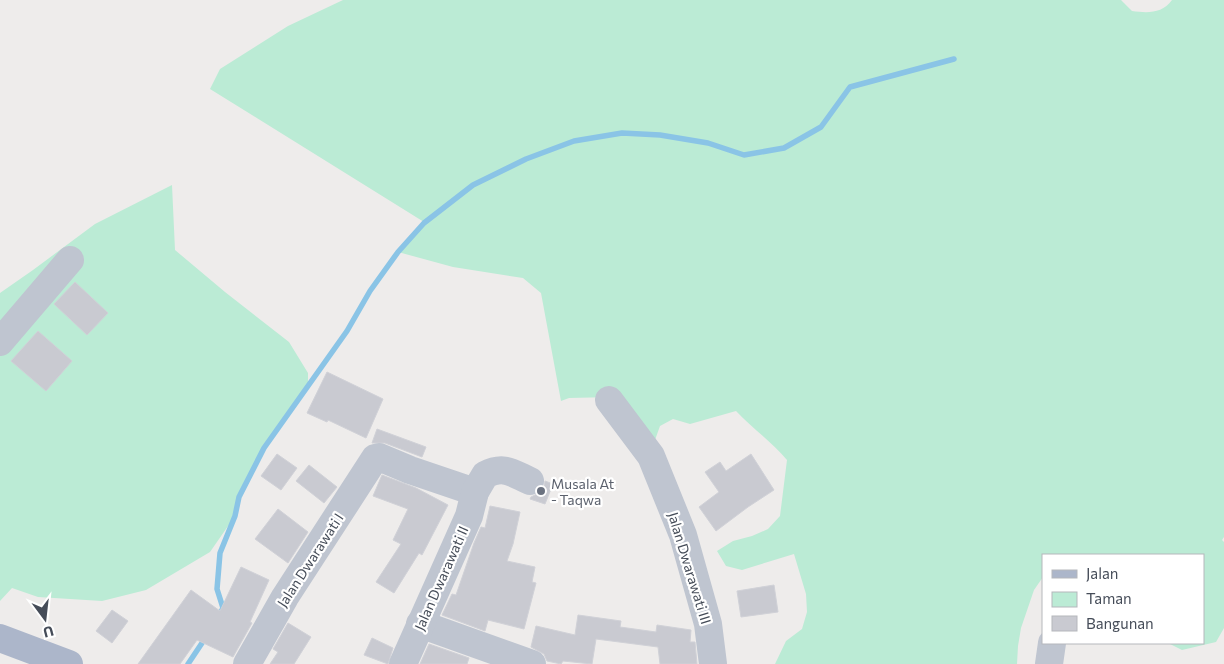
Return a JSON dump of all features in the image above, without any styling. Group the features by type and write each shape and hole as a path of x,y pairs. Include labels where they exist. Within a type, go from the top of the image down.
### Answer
{"main road":[{"path":"0,638 69,664"}],"street":[{"path":"0,342 70,260"},
{"name":"Jalan Dwarawati III","path":"609,400 651,456 683,535 708,624 713,664"},
{"name":"Jalan Dwarawati I","path":"247,664 285,597 375,458 379,457 410,470 475,492"},
{"path":"475,492 485,475 494,471 507,470 530,481"},
{"name":"Jalan Dwarawati II","path":"404,664 469,516 475,492"},
{"path":"420,624 532,664"},
{"path":"1049,664 1052,644"}],"green space":[{"path":"343,0 1121,0 1132,11 1154,12 1164,8 1172,0 1224,0 1224,537 1222,540 1224,542 1224,628 1216,642 1182,650 1170,644 1204,644 1204,554 1042,554 1042,578 1034,590 1021,628 1017,664 775,664 786,641 802,629 807,612 806,594 794,554 742,570 726,566 717,551 733,541 768,529 780,516 787,460 736,411 690,424 673,419 660,426 655,440 613,397 569,398 561,401 541,293 523,278 453,267 398,252 424,222 210,89 220,69 288,26"},
{"path":"172,185 175,250 289,342 308,373 308,383 264,448 239,497 235,516 210,552 146,590 102,601 38,597 12,588 0,601 0,293 95,224"}],"building":[{"path":"75,282 108,313 87,335 54,304"},
{"path":"38,331 72,361 46,391 11,361"},
{"path":"327,372 383,399 366,438 328,420 327,422 307,413"},
{"path":"377,429 426,447 422,457 385,443 372,443"},
{"path":"277,454 297,468 281,490 261,476"},
{"path":"751,454 774,490 716,531 699,507 719,492 705,472 720,462 726,471"},
{"path":"309,465 337,487 324,503 296,481"},
{"path":"382,475 416,488 448,505 422,555 419,553 394,593 376,582 401,544 393,540 408,509 373,496"},
{"name":"Musala At - Taqwa","path":"545,481 553,484 545,504 530,499 544,488"},
{"path":"490,506 520,512 507,561 535,567 532,582 536,583 524,629 488,620 485,631 442,615 452,594 456,595 474,543 481,527 485,528"},
{"path":"278,509 308,532 288,563 255,539"},
{"path":"241,567 269,580 250,622 252,623 233,657 197,640 180,664 138,664 191,590 220,611"},
{"path":"774,585 778,612 741,617 737,591"},
{"path":"112,610 128,621 112,643 96,631"},
{"path":"578,615 621,621 620,627 656,632 657,625 691,630 690,642 695,642 697,664 660,664 658,647 596,639 592,664 563,661 561,664 547,661 544,654 531,647 536,626 575,635"},
{"path":"288,623 311,637 294,664 270,664 278,652 273,649"},
{"path":"372,638 393,648 388,664 364,655"},
{"path":"429,644 469,658 467,664 420,664"}],"waterway":[{"path":"221,612 223,608 217,589 220,553 235,516 239,497 264,448 347,331 370,291 398,252 424,223 473,185 526,159 574,141 622,133 660,135 708,143 744,155 784,148 821,127 850,87 954,59"},
{"path":"188,664 206,637"}],"place":[{"name":"Musala At - Taqwa","path":"541,491"}]}
